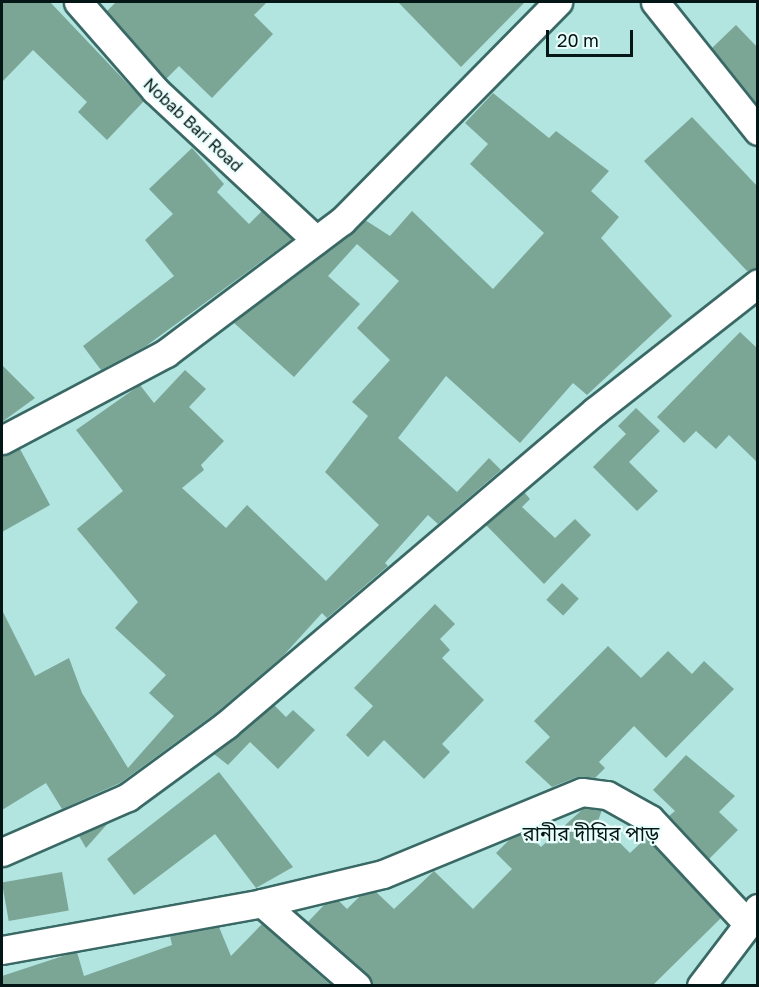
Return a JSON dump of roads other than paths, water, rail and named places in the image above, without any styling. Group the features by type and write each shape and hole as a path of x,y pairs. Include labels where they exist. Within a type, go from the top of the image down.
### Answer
{"street":[{"name":"Nobab Bari Road","path":"78,2 155,90 316,240"},
{"path":"2,440 166,353 342,221 558,2"},
{"path":"655,2 758,131"},
{"path":"2,852 128,797 226,725 595,411 758,283"},
{"path":"2,950 262,903 383,874 582,792 607,795 650,819 753,916 701,986"},
{"path":"262,903 357,986"}],"district":[{"name":"রানীর দীঘির পাড়","path":"591,833"}]}
